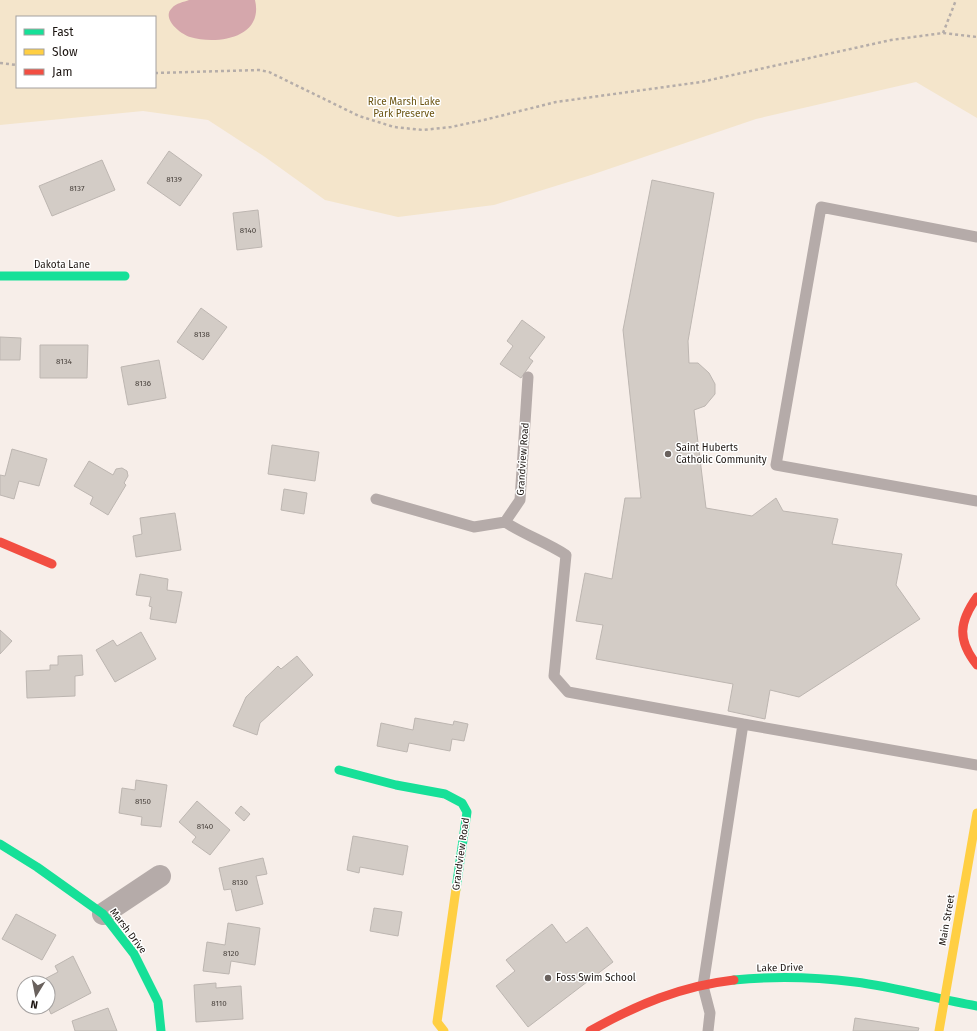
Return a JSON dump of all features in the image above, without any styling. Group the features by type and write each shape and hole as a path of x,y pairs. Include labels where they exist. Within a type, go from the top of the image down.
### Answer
{"street":[{"name":"Dakota Lane","path":"0,276 124,276"},
{"path":"0,542 52,564"},
{"path":"977,597 966,612 962,624 963,644 969,656 977,665"},
{"name":"Grandview Road","path":"339,770 396,785 445,794 462,803 467,812 437,1022 444,1031"},
{"name":"Main Street","path":"939,1031 977,814"},
{"name":"Marsh Drive","path":"0,844 37,867 103,914 134,954 158,1002 161,1031"},
{"path":"103,914 160,876"},
{"name":"Lake Drive","path":"590,1031 619,1014 681,990 722,982 782,977 855,982 977,1006"}],"lane":[{"path":"977,237 821,207 776,465 977,501"},
{"name":"Grandview Road","path":"505,522 520,500 528,377"},
{"path":"376,499 474,527 505,522 522,533 546,542 566,555 554,676 568,692 977,765"},
{"path":"708,1031 710,1013 704,986 743,724"}],"path":[{"path":"943,33 956,0"},
{"path":"156,73 259,70 269,72 359,116 394,127 423,130 450,127 484,120 556,102 701,82 891,40 943,33 977,37"},
{"path":"0,63 16,65"}],"green space":[{"name":"Rice Marsh Lake Park Preserve","path":"0,0 977,0 977,118 916,82 756,119 591,175 494,205 398,217 325,200 265,157 208,120 143,111 0,125"}],"shaded area":[{"path":"189,0 255,0 256,13 252,23 246,31 236,36 213,40 190,37 181,33 173,25 169,16 169,12 174,6"}],"building":[{"path":"169,151 202,175 180,206 147,183"},
{"path":"102,160 115,190 52,216 39,186"},
{"name":"Saint Huberts Catholic Community","path":"652,180 714,193 688,341 689,363 698,363 709,373 715,384 715,394 705,406 694,410 706,508 752,516 776,498 783,511 838,519 832,544 902,554 896,585 920,619 799,697 770,690 765,719 728,711 733,684 596,659 603,625 576,621 585,573 612,579 625,498 641,498 623,330"},
{"path":"258,210 262,247 237,250 233,213"},
{"path":"201,308 227,327 203,360 177,342"},
{"path":"522,320 545,337 529,358 533,361 521,378 500,364 513,346 507,341"},
{"path":"0,337 21,338 20,360 0,360"},
{"path":"40,345 88,345 87,378 40,378"},
{"path":"159,360 166,398 128,405 121,367"},
{"path":"272,445 319,452 315,481 268,474"},
{"path":"12,449 47,459 39,486 19,481 14,499 0,495 0,475 5,476"},
{"path":"89,461 113,475 116,469 122,468 127,471 128,476 124,483 126,485 108,515 90,504 93,497 74,486"},
{"path":"284,489 307,493 304,514 281,510"},
{"path":"175,513 181,550 136,557 133,536 142,534 140,518"},
{"path":"140,574 168,579 167,590 182,592 176,623 150,619 152,607 149,606 151,597 136,595"},
{"path":"0,630 12,641 0,654"},
{"path":"141,632 156,659 115,682 96,650 113,640 117,646"},
{"path":"82,655 83,675 75,676 75,696 27,698 26,671 50,670 50,665 58,665 58,656"},
{"path":"297,656 313,675 260,723 257,735 233,726 246,697 278,666 281,669"},
{"path":"415,718 453,725 454,721 468,724 464,741 452,739 450,751 409,743 407,752 377,746 381,723 413,730"},
{"path":"136,780 167,785 161,827 141,825 142,817 119,813 122,788 135,790"},
{"path":"197,801 230,830 210,855 192,842 196,837 179,822"},
{"path":"241,806 250,814 244,821 235,813"},
{"path":"353,836 408,846 403,875 360,867 359,873 347,870"},
{"path":"263,858 267,874 256,876 263,904 236,911 231,889 224,890 219,868"},
{"path":"374,908 402,912 398,936 370,931"},
{"path":"16,914 56,935 42,960 2,939"},
{"path":"228,923 260,928 255,965 231,961 229,974 203,971 207,942 225,945"},
{"name":"Foss Swim School","path":"552,924 566,943 587,927 613,962 528,1027 496,986 515,971 506,960"},
{"path":"73,956 91,993 56,1011 56,975 52,975 58,972 55,966"},
{"path":"216,983 216,988 241,986 243,1019 196,1022 194,985"},
{"path":"108,1008 117,1031 75,1031 72,1021"},
{"path":"855,1018 919,1028 918,1031 853,1031"}],"traffic: fast":[{"path":"0,276 125,276"},
{"path":"339,770 396,785 445,794 462,803 467,812 456,889"},
{"path":"0,844 37,867 103,914 134,954 158,1002 161,1031"},
{"path":"734,980 779,978 840,980 886,987 977,1006"}],"traffic: slow":[{"path":"939,1031 977,813"},
{"path":"444,1031 437,1022 456,889"}],"traffic: jam":[{"path":"0,542 52,564"},
{"path":"977,597 967,615 963,631 963,639 966,647 977,665"},
{"path":"590,1031 624,1013 659,998 696,987 734,980"}],"place":[{"name":"Saint Huberts Catholic Community","path":"668,454"},
{"name":"Foss Swim School","path":"548,978"}]}
